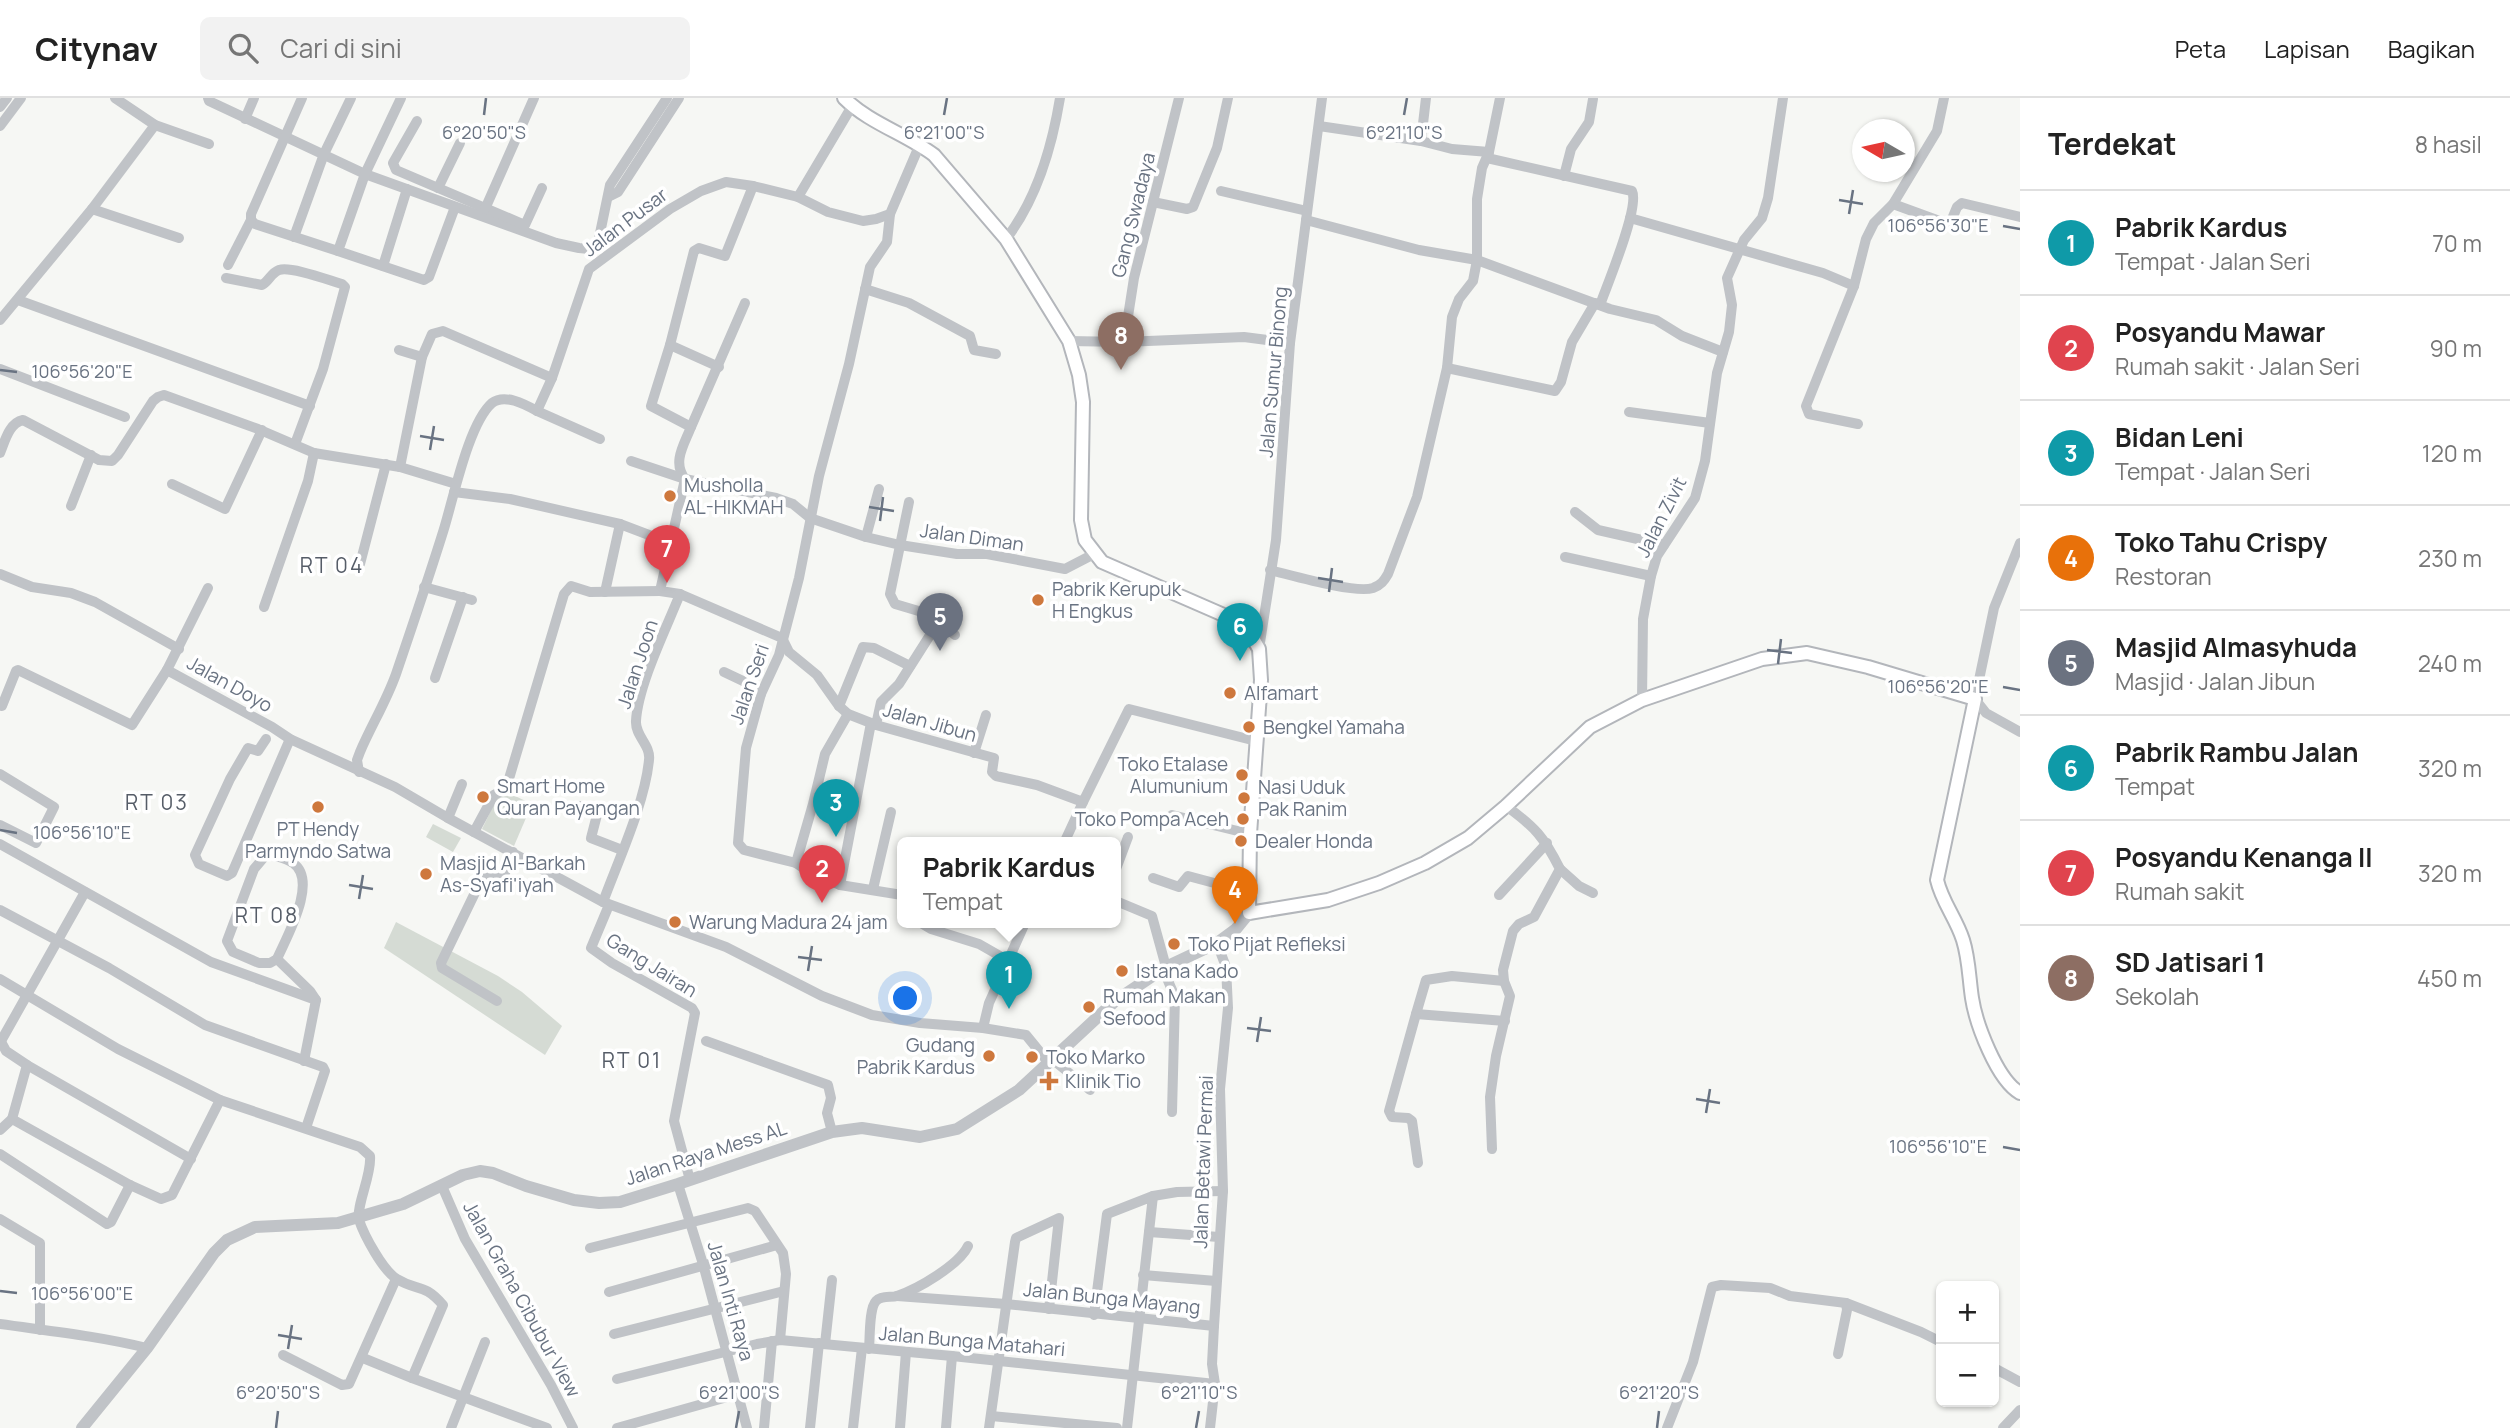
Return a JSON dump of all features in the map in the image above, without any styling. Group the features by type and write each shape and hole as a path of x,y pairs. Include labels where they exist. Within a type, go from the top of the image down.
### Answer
{"main road":[{"path":"848,102 934,155 1006,239 1069,341 1079,375 1083,402 1081,520 1085,540 1094,554 1101,562 1226,616 1250,633 1259,649 1261,680 1250,834 1249,913 1328,900 1379,883 1425,863 1468,838 1590,727 1642,701 1762,659 1807,653 1868,667 1975,699 1937,880 1941,898 1962,936 1968,959 1972,1001 1990,1055 2005,1081 2020,1093"}],"street":[{"path":"0,107 7,98"},
{"path":"0,126 21,98"},
{"path":"116,98 155,125 209,144"},
{"path":"208,98 209,101 245,119 365,174 568,246 589,248 595,246 599,238 608,197 618,192 622,176 667,98"},
{"path":"245,119 254,98"},
{"path":"228,265 251,220 251,214 302,98"},
{"path":"294,237 324,154 351,98"},
{"path":"338,251 365,174 401,98"},
{"path":"485,209 534,98"},
{"path":"622,176 679,98"},
{"path":"1006,239 1030,202 1056,127 1060,98"},
{"name":"Gang Swadaya","path":"1124,342 1134,278 1179,98"},
{"path":"1153,202 1187,209 1193,207 1217,148 1228,98"},
{"name":"Jalan Sumur Binong","path":"1259,649 1276,540 1290,343 1322,98"},
{"path":"1420,141 1426,98"},
{"path":"1270,570 1330,585 1370,589 1383,583 1417,497 1447,368 1452,317 1459,299 1473,281 1477,260 1477,199 1500,98"},
{"path":"1564,176 1571,149 1589,122 1591,98"},
{"name":"Jalan Zivit","path":"1642,701 1643,619 1651,576 1657,555 1695,498 1705,461 1717,373 1729,332 1732,305 1727,278 1744,240 1762,218 1768,198 1783,98"},
{"path":"1858,424 1810,414 1806,406 1854,286 1866,239 1874,223 1893,204 1937,131 1944,98"},
{"path":"798,197 848,102"},
{"path":"417,121 393,163 396,170 525,225 542,188"},
{"path":"0,320 92,209 155,125"},
{"path":"1319,126 1420,141 1488,155 1632,191 1634,197 1630,218 1597,304 1572,342 1560,383 1555,391 1447,368"},
{"path":"438,188 460,143"},
{"path":"890,214 920,144"},
{"name":"Jalan Pusar","path":"537,411 552,378 589,269 670,209 701,191 726,182 798,197 828,212 863,221 890,214"},
{"path":"691,427 651,406 694,251 699,248 725,256 753,186"},
{"path":"383,266 407,189"},
{"path":"1221,191 1419,250 1477,260 1610,309 1656,320 1682,336 1723,352"},
{"path":"1893,204 1945,223 1952,219 1957,207 1962,204 2020,217"},
{"path":"251,220 424,280 429,277 455,207"},
{"path":"92,209 178,237"},
{"name":"Jalan Seri","path":"890,214 887,242 870,267 779,656 761,694 746,748 738,843 744,850 796,863 811,873 840,885 897,894"},
{"path":"1630,218 1823,272 1854,286"},
{"path":"226,278 262,285 267,283 274,273 284,269 344,285 323,369 295,444"},
{"path":"865,289 909,303 970,336 974,350 996,354"},
{"path":"18,300 310,406"},
{"path":"660,591 685,480 680,473 678,460 745,303"},
{"path":"400,467 422,357 432,334 443,331 552,378"},
{"path":"1069,341 1124,342 1244,337 1290,343"},
{"path":"670,345 719,367"},
{"path":"399,350 422,357"},
{"path":"0,369 125,417"},
{"path":"0,453 12,426 20,420 91,455 111,461 118,455 153,401 164,395 262,430 314,453 400,467 455,488 620,524 670,542"},
{"path":"359,772 357,760 386,699 455,488 479,423 494,402 514,401 600,439"},
{"path":"1629,412 1710,423"},
{"path":"172,484 224,509 262,430"},
{"path":"264,607 308,481 314,453"},
{"path":"71,506 91,455"},
{"name":"Jalan Diman","path":"631,461 685,480 776,498 793,504 810,518 866,537 900,545 957,554 987,554 1065,569 1094,554"},
{"path":"360,564 386,464"},
{"path":"866,537 879,489"},
{"path":"909,502 890,594 895,604 932,615 955,635"},
{"path":"1574,512 1598,530 1664,545"},
{"path":"605,592 620,524"},
{"path":"2020,543 1994,608 1975,699 1986,713 2020,732"},
{"path":"1565,557 1651,576"},
{"name":"Jalan Doyo","path":"0,574 32,587 61,590 95,602 178,649 167,670 264,722 290,739 395,787 606,903 726,947 822,996 872,1015 1026,1035 1050,1060 1090,1090"},
{"path":"474,832 494,795 505,789 508,782 564,594 571,586 590,592 660,591 680,594 782,638"},
{"path":"178,649 208,587"},
{"path":"424,587 468,598 435,678"},
{"name":"Jalan Joon","path":"606,903 637,809 649,761 649,751 636,728 636,718 648,675 680,594"},
{"path":"840,885 873,724 881,702 899,684 939,621"},
{"name":"Jalan Jibun","path":"782,638 789,652 817,675 848,714 873,724 994,758 992,772 996,776 1037,785 1083,802"},
{"path":"839,706 863,647 874,648 910,666"},
{"path":"2,706 18,670 132,725 167,670"},
{"path":"724,672 761,694"},
{"path":"1067,837 1129,709 1256,741"},
{"path":"796,863 825,754 848,714"},
{"path":"974,753 986,715"},
{"path":"265,739 258,751 248,748 230,779 195,855 199,864 227,876 232,873 290,739"},
{"path":"0,774 54,807 36,843 0,825"},
{"path":"449,818 462,785"},
{"path":"580,806 598,811 591,838 622,850"},
{"path":"1506,806 1531,824 1547,843 1560,869 1579,886 1593,893"},
{"path":"873,889 891,812"},
{"path":"1172,815 1250,834"},
{"path":"1121,856 1128,837"},
{"path":"1499,895 1547,843"},
{"path":"0,844 211,962 316,1000"},
{"path":"497,1001 442,968 441,963 485,872 503,878 513,852"},
{"path":"273,855 292,861 297,866 304,888 277,959 270,963 259,963 233,952 227,941 254,869 265,856 273,855"},
{"path":"1492,1149 1490,1097 1510,996 1503,970 1513,931 1519,924 1534,916 1560,869"},
{"path":"1153,878 1179,887 1188,876 1248,892"},
{"path":"85,892 29,995 1,1040 6,1051 27,1065 191,1159"},
{"name":"Gang Jairan","path":"606,903 591,948 612,963 692,1008 695,1013 674,1121 684,1182"},
{"path":"1121,903 1152,916 1175,997 1172,1112"},
{"path":"0,910 58,940 205,1025 323,1068 325,1071 306,1128"},
{"name":"Jalan Raya Mess AL","path":"82,1428 146,1348 214,1253 227,1240 255,1227 338,1223 403,1204 463,1175 480,1171 574,1200 620,1202 832,1132 862,1128 920,1137 957,1129 1018,1090 1115,1001 1165,968 1217,943 1236,929 1249,913"},
{"path":"928,928 979,944 1007,960"},
{"path":"983,1028 989,1003 1023,928"},
{"name":"Jalan Betawi Permai","path":"1210,1428 1215,1384 1212,1364 1223,1191 1220,1089 1228,1009 1226,967 1217,943"},
{"path":"277,959 316,1000"},
{"path":"1418,1163 1412,1121 1389,1115 1426,980 1452,976 1504,981"},
{"path":"0,979 118,1049 220,1100 360,1147 370,1156 371,1165 358,1217 376,1254 396,1279 431,1291 443,1305 412,1378"},
{"path":"304,1061 316,1000"},
{"path":"1416,1014 1505,1021"},
{"path":"706,1041 828,1085 831,1098 827,1112 832,1132"},
{"path":"0,1130 12,1119 27,1065"},
{"path":"12,1119 130,1185 154,1197 167,1198 172,1195 220,1100"},
{"path":"0,1154 107,1224 111,1222 130,1185"},
{"name":"Jalan Inti Raya","path":"684,1182 689,1221 747,1428"},
{"name":"Jalan Graha Cibubur View","path":"442,1186 465,1239 551,1385 573,1428"},
{"path":"1094,1315 1107,1214 1153,1196 1177,1192 1223,1191"},
{"path":"1127,1428 1153,1196"},
{"path":"590,1248 689,1221 748,1208 755,1211 783,1253 786,1274 764,1428"},
{"path":"989,1428 1016,1238 1059,1218 1049,1309"},
{"path":"0,1219 40,1243 40,1329"},
{"path":"1149,1232 1219,1237"},
{"path":"608,1292 777,1245"},
{"path":"853,1428 873,1306 880,1298 897,1296 948,1269 968,1246"},
{"path":"1143,1275 1216,1281"},
{"path":"283,1355 342,1385 349,1384 363,1358 396,1279"},
{"path":"810,1428 832,1280"},
{"path":"1667,1428 1693,1362 1712,1287 1721,1285 1770,1288 1790,1296 1846,1303 1936,1340"},
{"path":"614,1335 784,1291"},
{"name":"Jalan Bunga Mayang","path":"897,1296 1006,1304 1214,1326"},
{"path":"1838,1354 1846,1303"},
{"path":"0,1324 87,1335 146,1348"},
{"name":"Jalan Bunga Matahari","path":"617,1379 776,1341 822,1343 1215,1384"},
{"path":"452,1428 485,1342"},
{"path":"900,1428 906,1353"},
{"path":"946,1428 952,1356"},
{"path":"363,1358 547,1428"},
{"path":"1999,1371 2020,1382"},
{"path":"617,1428 738,1394"},
{"path":"2003,1428 2020,1410"},
{"path":"991,1416 1117,1428"},
{"path":"510,1428 514,1417"}],"shaded area":[{"path":"513,795 532,804 514,846 482,829 498,796"},
{"path":"433,824 461,838 453,852 426,837"},
{"path":"396,922 498,976 522,992 562,1026 545,1055 384,948"}],"place":[{"name":"SD Jatisari 1","path":"1121,370"},
{"name":"Musholla AL-HIKMAH","path":"670,496"},
{"name":"Posyandu Kenanga II","path":"667,583"},
{"name":"Pabrik Kerupuk H Engkus","path":"1038,600"},
{"name":"Masjid Almasyhuda","path":"940,651"},
{"name":"Pabrik Rambu Jalan","path":"1240,661"},
{"name":"Alfamart","path":"1230,693"},
{"name":"Bengkel Yamaha","path":"1249,727"},
{"name":"Toko Etalase Alumunium","path":"1242,775"},
{"name":"Smart Home Quran Payangan","path":"483,797"},
{"name":"Nasi Uduk Pak Ranim","path":"1244,798"},
{"name":"PT Hendy Parmyndo Satwa","path":"318,807"},
{"name":"Toko Pompa Aceh","path":"1243,819"},
{"name":"Bidan Leni","path":"836,837"},
{"name":"Dealer Honda","path":"1241,841"},
{"name":"Masjid Al-Barkah As-Syafi'iyah","path":"426,874"},
{"name":"Posyandu Mawar","path":"822,903"},
{"name":"Warung Madura 24 jam","path":"675,922"},
{"name":"Toko Tahu Crispy","path":"1235,924"},
{"name":"Toko Pijat Refleksi","path":"1174,944"},
{"name":"Istana Kado","path":"1122,971"},
{"name":"Rumah Makan Sefood","path":"1089,1007"},
{"name":"Pabrik Kardus","path":"1009,1009"},
{"name":"Gudang Pabrik Kardus","path":"989,1056"},
{"name":"Toko Marko","path":"1032,1057"},
{"name":"Klinik Tio","path":"1049,1081"}],"district":[{"name":"RT 04","path":"332,565"},
{"name":"RT 03","path":"157,802"},
{"name":"RT 08","path":"267,915"},
{"name":"RT 01","path":"632,1060"}]}
